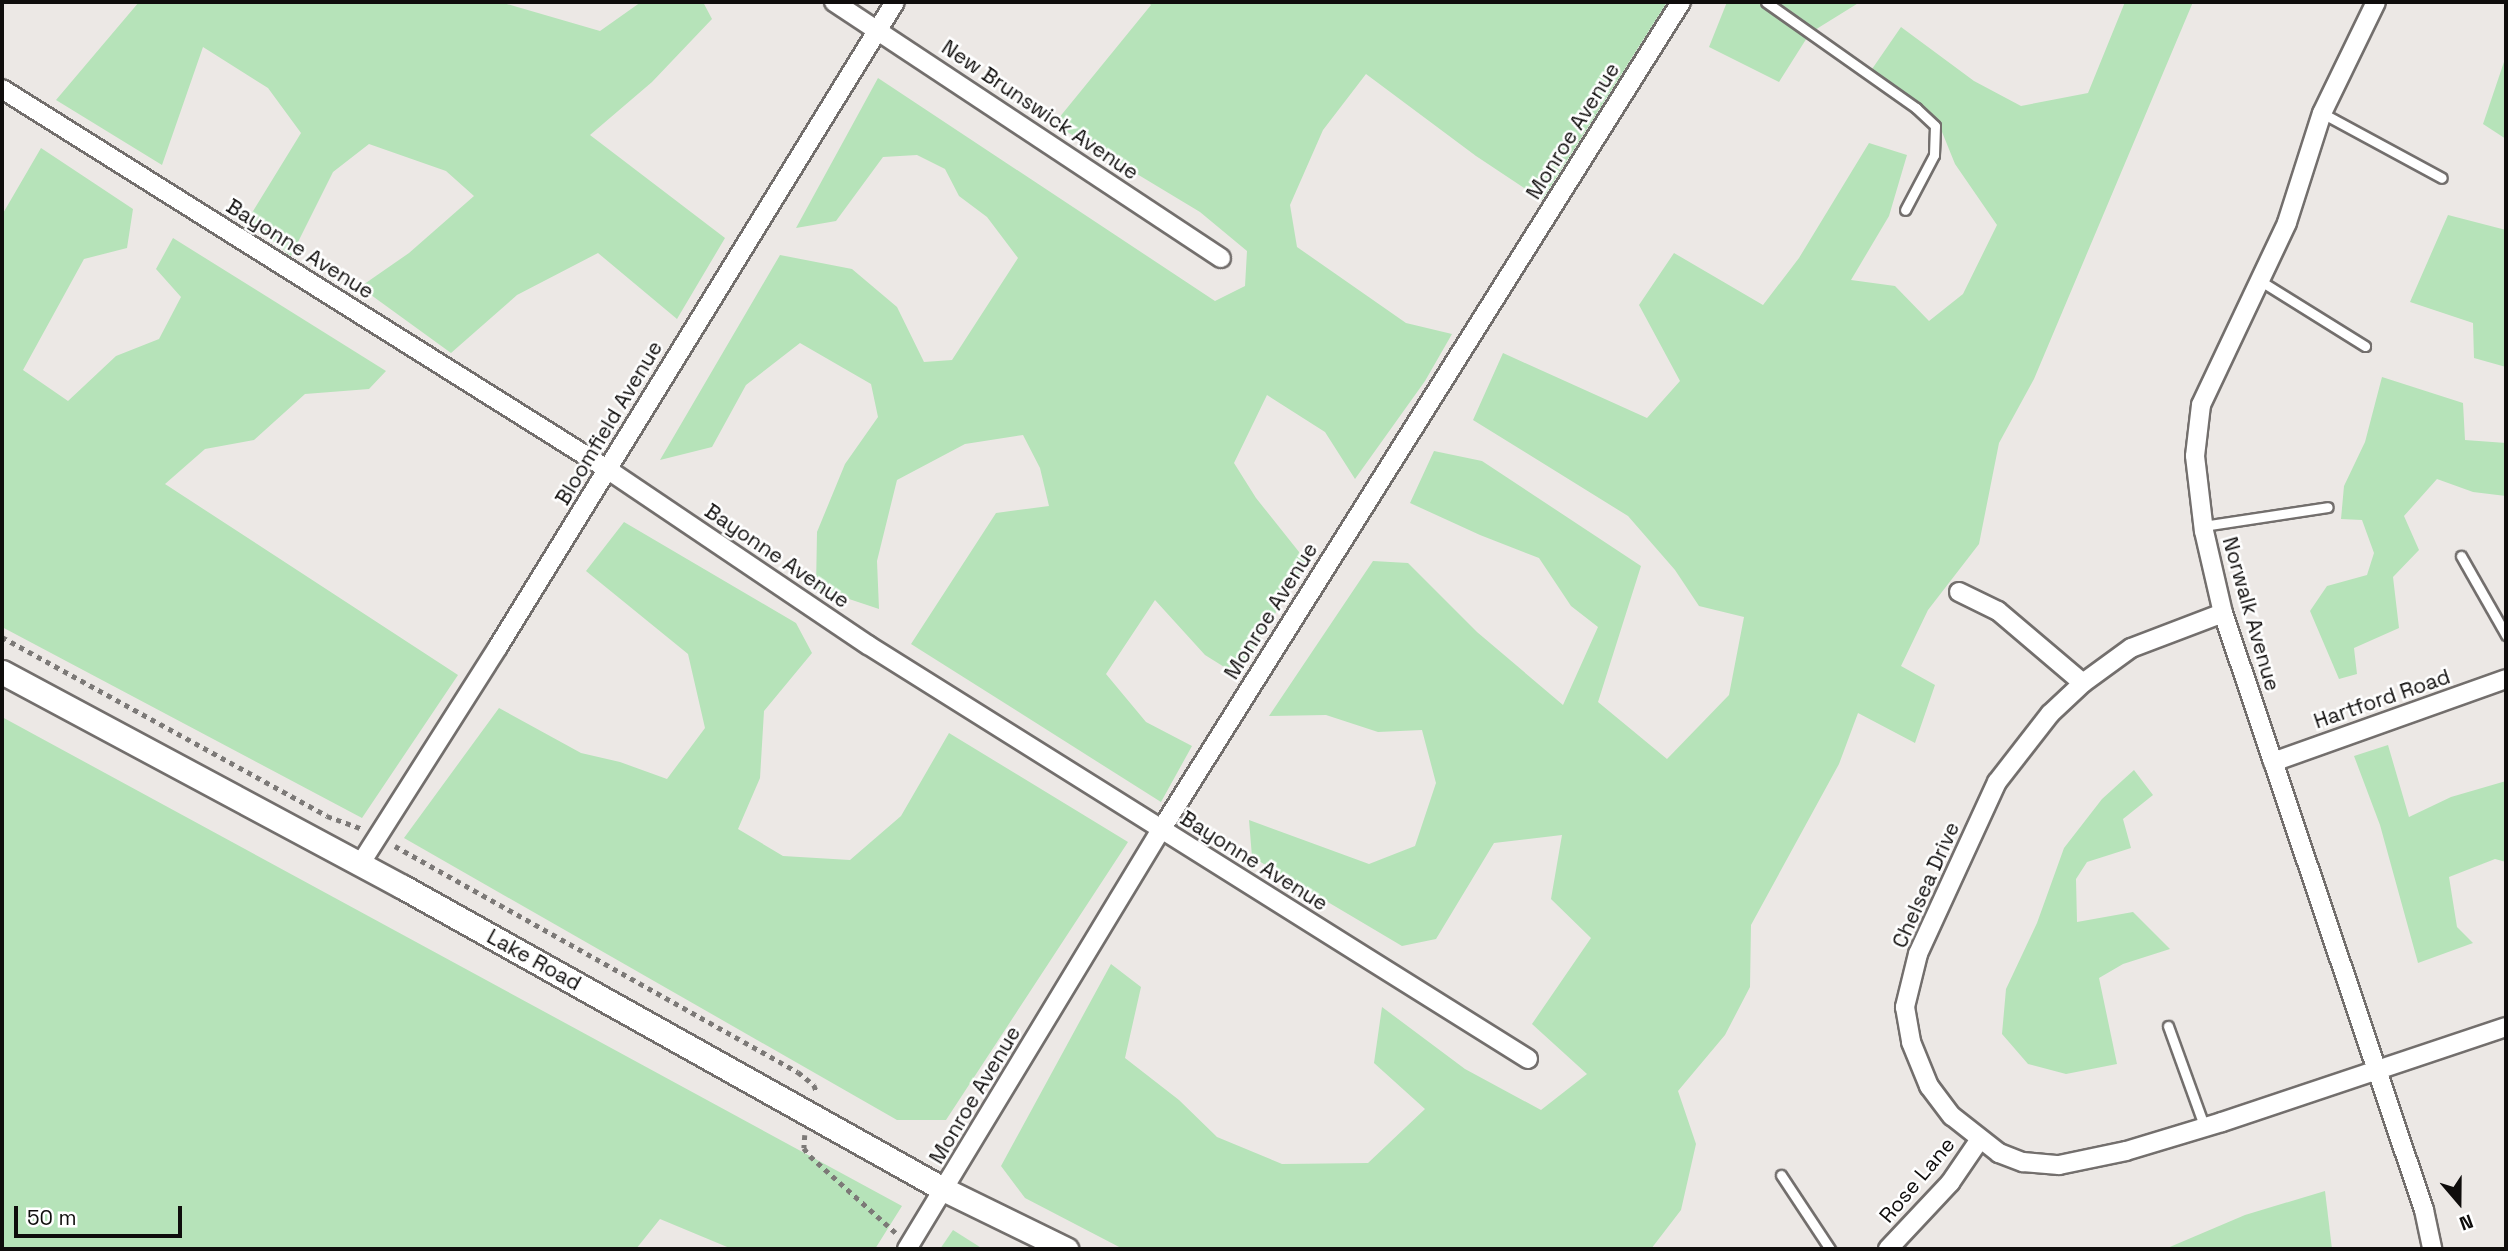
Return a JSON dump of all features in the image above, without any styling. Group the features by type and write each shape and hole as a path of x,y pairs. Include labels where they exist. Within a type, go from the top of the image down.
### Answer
{"street":[{"name":"New Brunswick Avenue","path":"834,2 1221,258"},
{"name":"Bloomfield Avenue","path":"359,866 895,2"},
{"name":"Monroe Avenue","path":"907,1249 1161,830 1681,2"},
{"name":"Norwalk Avenue","path":"2376,2 2322,113 2287,223 2201,405 2195,456 2203,526 2223,613 2378,1070 2424,1210 2432,1249"},
{"name":"Bayonne Avenue","path":"2,89 607,469 868,645 1528,1059"},
{"path":"1959,592 1998,611 2082,683"},
{"name":"Chelsea Drive","path":"2223,613 2132,648 2082,683 2050,714 1997,782 1918,954 1905,1007 1911,1042 1928,1086 1952,1116 2000,1153 2023,1162 2059,1165 2126,1152 2205,1128 2506,1027"},
{"name":"Lake Road","path":"2,672 359,866 403,887 945,1190 1066,1249"},
{"name":"Hartford Road","path":"2273,762 2506,679"},
{"name":"Rose Lane","path":"1888,1249 1950,1183 1980,1139"}],"lane":[{"path":"1766,2 1916,108 1935,126 1934,155 1905,210"},
{"path":"2322,113 2442,178"},
{"path":"2259,280 2365,346"},
{"path":"2203,526 2328,508"},
{"path":"2461,556 2506,635"},
{"path":"2168,1026 2205,1128"},
{"path":"1781,1175 1830,1249"}],"path":[{"path":"2,637 96,686 327,816 366,830"},
{"path":"392,844 798,1072 814,1085 817,1094"},
{"path":"806,1130 804,1148 810,1156 897,1233"}],"green space":[{"path":"139,2 500,2 600,31 641,2 703,2 712,19 652,82 590,135 725,238 677,319 598,253 517,295 451,353 360,287 409,253 474,196 446,171 369,144 333,172 291,256 247,221 301,133 268,88 203,47 162,165 56,100"},
{"path":"1148,2 1667,2 1542,200 1476,156 1366,74 1323,130 1290,205 1297,247 1406,323 1452,334 1425,381 1355,479 1325,432 1267,395 1234,463 1256,498 1307,562 1237,675 1205,655 1155,600 1106,674 1146,722 1192,746 1161,802 911,644 996,513 1049,506 1040,468 1023,435 965,444 897,480 877,561 879,609 816,588 817,532 845,464 878,417 871,384 800,343 746,385 712,447 660,460 780,255 852,269 897,307 924,362 952,360 1018,258 987,217 959,196 945,169 917,155 883,157 836,221 796,228 878,78 1215,301 1245,286 1247,251 1200,212 1054,124 1151,5"},
{"path":"1727,2 1860,2 1810,33 1779,82 1709,47"},
{"path":"2125,2 2193,2 2034,379 1999,443 1979,544 1928,610 1901,666 1935,685 1915,743 1858,713 1839,764 1751,925 1750,987 1725,1035 1678,1091 1696,1144 1681,1210 1651,1249 1123,1249 1025,1198 1001,1166 1111,964 1141,987 1125,1058 1179,1100 1217,1137 1282,1164 1368,1163 1425,1109 1374,1063 1382,1007 1465,1069 1541,1110 1587,1074 1532,1024 1591,938 1551,899 1562,835 1494,843 1436,939 1402,946 1252,857 1249,820 1369,864 1415,846 1436,783 1422,730 1378,732 1326,715 1269,716 1373,561 1408,563 1477,632 1563,705 1598,627 1571,606 1539,558 1410,503 1434,451 1482,461 1641,566 1598,702 1667,759 1729,695 1744,617 1699,606 1675,570 1628,516 1473,420 1503,353 1647,418 1680,381 1639,305 1674,253 1763,305 1799,258 1869,143 1907,155 1889,216 1851,280 1895,286 1929,321 1963,294 1997,225 1955,164 1940,127 1870,72 1901,27 1974,81 2021,106 2088,93"},
{"path":"2506,56 2506,139 2483,124"},
{"path":"41,148 133,209 127,248 84,259 23,370 68,401 116,356 159,339 181,297 156,269 173,238 386,371 369,389 305,394 254,440 205,449 165,484 458,675 362,818 2,627 2,215"},
{"path":"2448,215 2506,230 2506,367 2474,358 2473,323 2410,302"},
{"path":"2382,377 2463,403 2465,440 2506,443 2506,496 2473,492 2437,479 2404,516 2419,550 2393,577 2399,628 2354,648 2357,674 2339,679 2310,611 2327,586 2367,575 2374,553 2362,520 2341,519 2344,486 2365,442"},
{"path":"624,522 796,623 812,653 764,711 760,778 738,829 783,856 850,860 901,816 949,733 1128,842 946,1120 897,1120 404,838 499,708 581,753 620,762 667,779 705,728 688,654 586,571"},
{"path":"2,717 902,1206 875,1249 732,1249 660,1219 636,1249 2,1249"},
{"path":"2388,745 2409,817 2451,797 2506,781 2506,862 2495,859 2449,877 2457,927 2473,943 2418,963 2380,825 2354,756"},
{"path":"2134,770 2153,795 2123,819 2131,848 2087,862 2076,879 2077,922 2133,912 2170,949 2123,964 2099,978 2117,1064 2066,1074 2028,1064 2002,1034 2006,989 2037,923 2064,848 2102,799"},
{"path":"2325,1191 2332,1249 2165,1249 2245,1215"},
{"path":"953,1230 983,1249 940,1249"}]}
